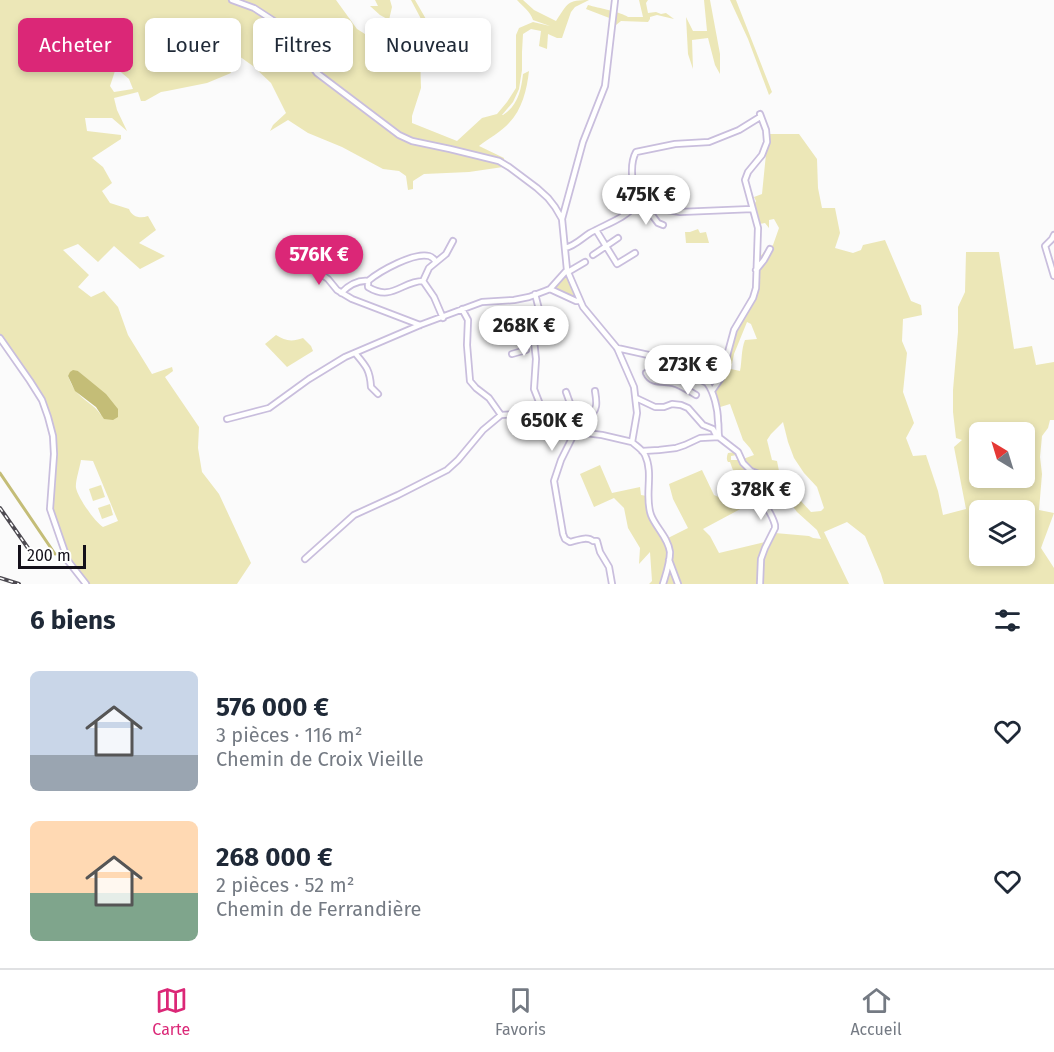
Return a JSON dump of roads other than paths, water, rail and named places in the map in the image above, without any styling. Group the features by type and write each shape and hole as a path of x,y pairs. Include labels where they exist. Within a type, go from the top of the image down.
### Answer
{"street":[{"path":"232,0 254,8 274,21 317,73 392,131 412,141 450,148 504,163 548,198 562,219"},
{"path":"615,0 605,87 583,142 562,219 566,264 580,301 617,348 634,387 637,413 632,441"},
{"path":"565,248 624,216 636,205 633,166 637,151 675,144 709,142 739,130 760,116 766,130 767,142 762,155 746,177 758,228 755,292 734,330 721,378 712,391"},
{"path":"636,205 680,212 752,209"},
{"path":"646,207 658,223 663,225"},
{"path":"596,230 620,271"},
{"path":"1054,235 1045,246 1054,276"},
{"path":"593,255 618,238"},
{"path":"423,281 429,268 446,254 453,241"},
{"path":"756,270 770,249"},
{"path":"617,264 634,253"},
{"path":"341,293 351,285 364,280 368,281 396,265 420,256 433,257 436,262"},
{"path":"227,419 269,408 337,361 420,324 482,302 506,301 550,289 568,271 585,262"},
{"path":"304,265 321,274 341,293 352,299 420,324"},
{"path":"368,281 370,289 387,293 417,281 423,281"},
{"path":"423,281 434,297 442,318"},
{"path":"550,289 576,302 580,301"},
{"path":"535,294 540,313 533,332 536,359 534,389 543,412 577,432 632,441 642,450 648,470 650,511 669,550 663,584"},
{"path":"462,309 468,320 467,345 470,381 489,399 501,415"},
{"path":"0,338 42,400 48,417 53,436 54,454 50,509 68,561 86,584"},
{"path":"617,348 653,356 705,382 712,391 718,419 716,435 736,450 743,463 751,471 770,477 775,482 778,486 778,501"},
{"path":"512,354 526,351"},
{"path":"355,352 368,369 371,387 378,394"},
{"path":"645,373 652,380 673,383 696,395"},
{"path":"586,433 588,418 596,407 596,391"},
{"path":"566,392 576,414 588,418"},
{"path":"636,398 655,406 681,405 688,408 704,425 716,430"},
{"path":"305,559 354,515 447,470 483,430 501,415 518,414 533,418 543,412"},
{"path":"577,432 561,460 554,483 565,539 570,542 586,538 597,541 600,552 609,567 612,584"},
{"path":"642,450 676,448 700,438 719,436"},
{"path":"751,471 749,472 751,482 768,508 775,525 761,559 760,584"},
{"path":"669,560 678,584"}],"waterway":[{"path":"0,473 55,554"}],"railway":[{"path":"0,508 35,558"},
{"path":"0,578 19,584"}]}
